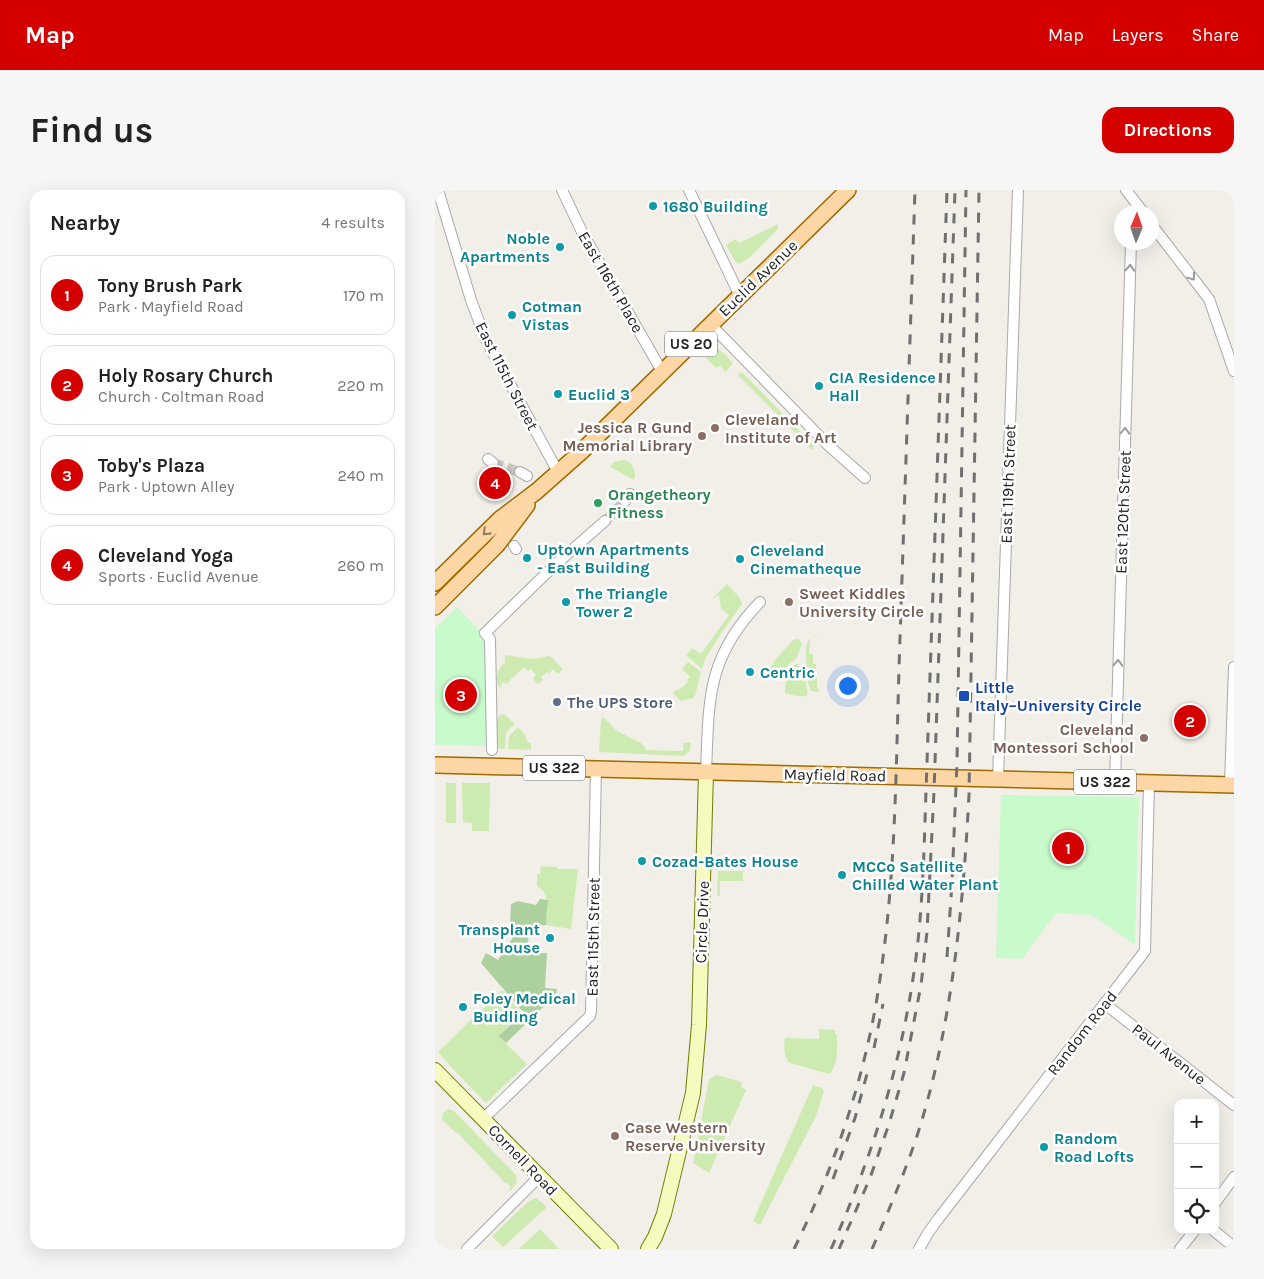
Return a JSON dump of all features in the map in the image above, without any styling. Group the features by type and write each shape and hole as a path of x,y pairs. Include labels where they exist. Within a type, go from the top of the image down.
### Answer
{"main road":[{"name":"Euclid Avenue","path":"435,583 500,519 537,491 581,452 846,191"},
{"name":"Euclid Avenue","path":"435,607 497,545 537,491"},
{"name":"Mayfield Road","path":"435,765 1232,785"}],"street":[{"name":"East 115th Street","path":"438,190 483,333 558,472"},
{"name":"East 116th Place","path":"562,190 583,234 663,373"},
{"path":"689,190 740,296"},
{"name":"East 119th Street","path":"998,778 1018,190"},
{"path":"1129,194 1138,205"},
{"path":"1159,234 1209,299 1234,371"},
{"name":"East 120th Street","path":"1115,782 1131,250"},
{"path":"710,324 829,446 865,478"},
{"path":"492,750 491,639 485,633 584,538 605,521"},
{"name":"Circle Drive","path":"648,1249 664,1214 693,1093 699,1025 708,707 713,679 726,646 744,619 760,602"},
{"path":"1232,785 1234,667"},
{"name":"East 115th Street","path":"483,1119 590,1016 596,769"},
{"name":"Random Road","path":"919,1249 944,1211 1105,1004 1146,948 1149,783"},
{"name":"Paul Avenue","path":"1105,1004 1234,1105"},
{"name":"Cornell Road","path":"435,1070 611,1249"},
{"path":"467,1249 539,1177"},
{"path":"1219,1197 1234,1177"},
{"path":"1180,1249 1192,1234"},
{"path":"1218,1234 1234,1247"}],"green space":[{"path":"778,224 778,229 749,258 739,264 735,261 726,245 736,239 739,243"},
{"path":"713,349 722,351 733,363 726,372 720,366 716,368 705,357"},
{"path":"742,372 814,446 812,450 738,375"},
{"path":"624,460 630,463 633,468 634,480 610,467 614,462"},
{"path":"727,584 739,597 742,604 705,659 702,669 686,655 692,648 701,654 729,615 721,609 719,595 712,599"},
{"path":"457,607 489,640 486,746 435,745 435,628"},
{"path":"798,638 802,644 796,659 788,665 785,674 770,673 769,671 775,660 794,639"},
{"path":"810,639 809,654 813,654 813,664 816,664 815,677 817,677 819,692 811,691 804,669 807,668 806,647"},
{"path":"505,655 532,659 550,656 563,669 558,674 553,669 549,674 547,672 541,677 543,680 538,684 533,679 536,675 531,669 528,671 524,667 506,684 503,682 500,688 497,682 497,675 505,663"},
{"path":"688,662 701,672 695,696 681,701 673,693 688,682 687,680 690,677 682,669"},
{"path":"798,664 805,679 808,695 805,696 785,693 789,673"},
{"path":"504,714 515,724 506,732 505,749 497,748 496,744 497,719 500,715"},
{"path":"603,717 617,731 641,743 645,750 683,751 683,743 691,742 690,751 683,756 599,752 601,721"},
{"path":"518,727 525,735 527,742 531,743 531,750 508,749 509,736"},
{"path":"446,783 456,783 456,823 446,823"},
{"path":"462,783 490,783 489,831 472,831 472,823 463,822"},
{"path":"1001,795 1139,797 1135,945 1092,915 1056,913 1022,959 996,958"},
{"path":"541,866 557,867 557,869 578,869 571,929 546,925 547,898 537,886 537,874 540,874"},
{"path":"718,871 743,871 743,881 720,881 720,896 717,895"},
{"path":"540,899 548,900 546,925 529,927 528,944 534,953 547,953 545,988 557,989 556,995 506,1043 498,1036 524,1013 481,963 486,953 498,960 515,934 507,928 510,924 511,904 518,901 536,905"},
{"path":"502,990 522,1013 498,1036 527,1064 486,1103 438,1052"},
{"path":"819,1029 835,1030 837,1035 836,1061 829,1074 790,1063 785,1055 785,1038 819,1039"},
{"path":"717,1075 742,1082 741,1087 746,1090 709,1173 693,1163 709,1079"},
{"path":"813,1085 822,1088 824,1091 816,1116 760,1225 753,1221"},
{"path":"448,1109 454,1111 516,1175 517,1182 510,1191 511,1187 442,1119 443,1113"},
{"path":"536,1198 546,1208 503,1247 492,1236 529,1201"},
{"path":"540,1229 559,1249 519,1249"}],"tunnel":[{"path":"493,463 520,472"},
{"path":"605,521 625,501"}],"railway":[{"path":"794,1249 824,1183 849,1114 868,1044 881,972 886,931 895,805 915,190"},
{"path":"831,1249 872,1145 893,1075 902,1039 918,944 924,857 947,190"},
{"path":"839,1249 870,1178 904,1073 921,985 927,932 934,791 955,190"},
{"path":"947,957 957,762 966,190"},
{"path":"872,1249 907,1165 929,1095 947,1010 959,924 969,795 979,190"},
{"path":"874,1048 883,1004"},
{"path":"833,1179 855,1118 867,1074"}],"place":[{"name":"1680 Building","path":"653,206"},
{"name":"Noble Apartments","path":"560,247"},
{"name":"Cotman Vistas","path":"512,315"},
{"name":"CIA Residence Hall","path":"819,386"},
{"name":"Euclid 3","path":"558,394"},
{"name":"Cleveland Institute of Art","path":"715,428"},
{"name":"Jessica R Gund Memorial Library","path":"702,436"},
{"name":"Cleveland Yoga","path":"495,483"},
{"name":"Orangetheory Fitness","path":"598,503"},
{"name":"Uptown Apartments - East Building","path":"527,558"},
{"name":"Cleveland Cinematheque","path":"740,559"},
{"name":"The Triangle Tower 2","path":"566,602"},
{"name":"Sweet Kiddles University Circle","path":"789,602"},
{"name":"Centric","path":"750,672"},
{"name":"Toby's Plaza","path":"461,695"},
{"name":"Little Italy–University Circle","path":"964,696"},
{"name":"The UPS Store","path":"557,702"},
{"name":"Holy Rosary Church","path":"1190,721"},
{"name":"Cleveland Montessori School","path":"1144,738"},
{"name":"Tony Brush Park","path":"1068,848"},
{"name":"Cozad-Bates House","path":"642,861"},
{"name":"MCCo Satellite Chilled Water Plant","path":"842,875"},
{"name":"Transplant House","path":"550,938"},
{"name":"Foley Medical Buidling","path":"463,1007"},
{"name":"Case Western Reserve University","path":"615,1136"},
{"name":"Random Road Lofts","path":"1044,1147"}]}
